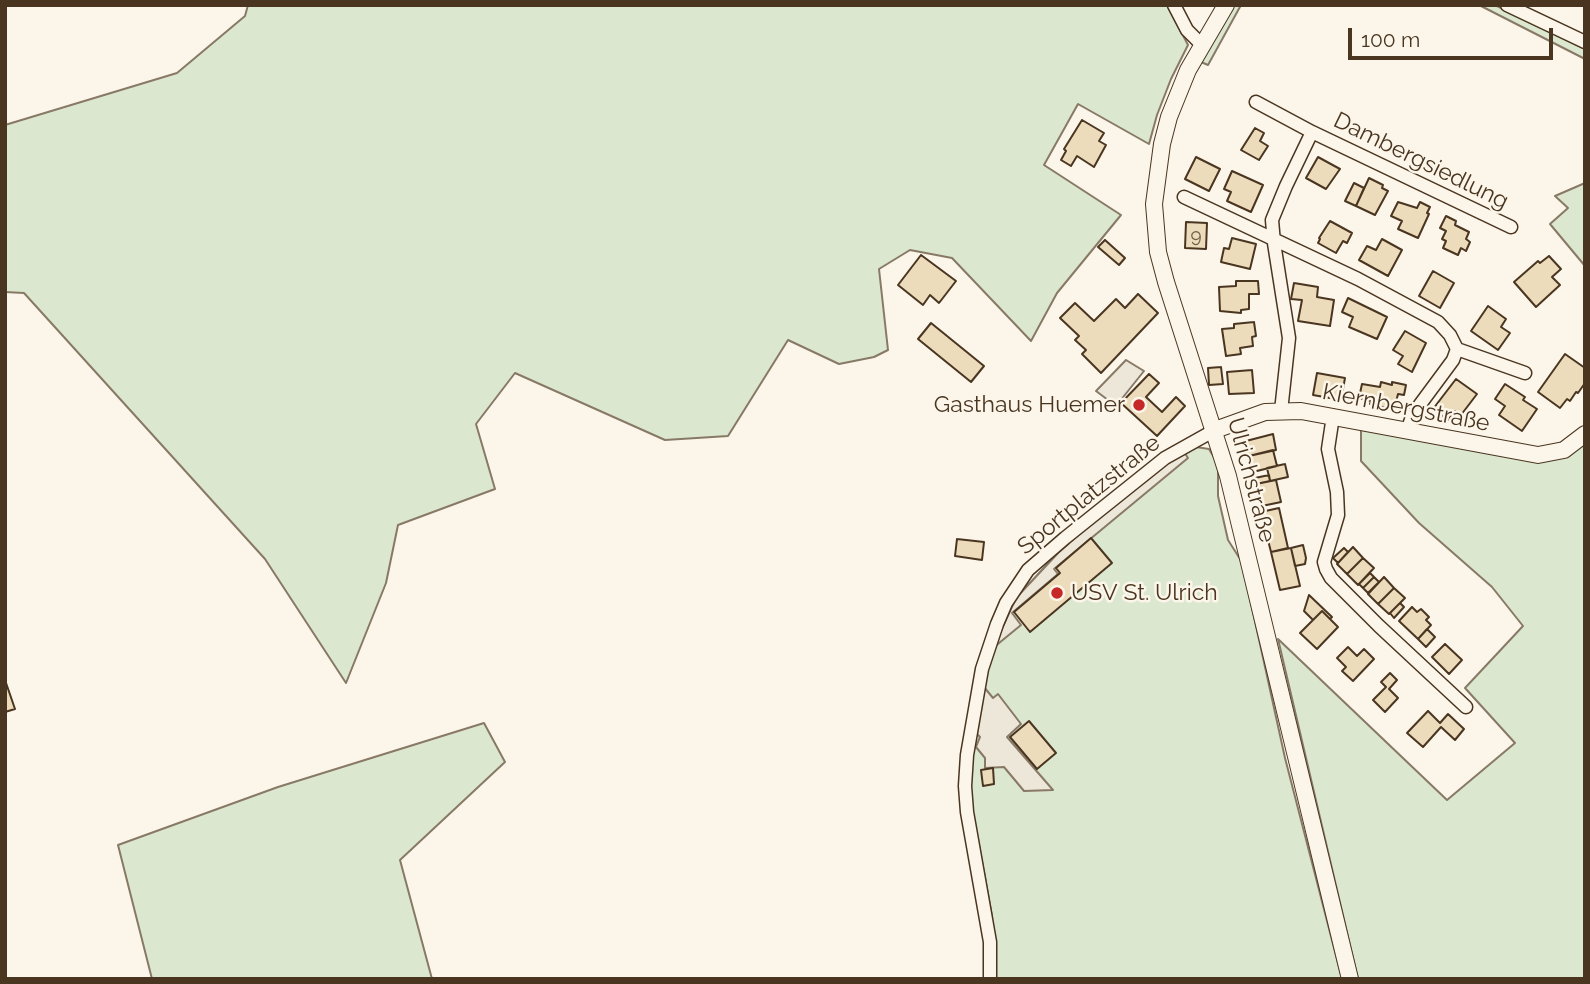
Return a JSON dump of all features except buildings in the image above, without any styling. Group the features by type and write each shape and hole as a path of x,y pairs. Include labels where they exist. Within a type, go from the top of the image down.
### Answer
{"street":[{"path":"1174,5 1187,30 1202,45"},
{"name":"Ulrichstraße","path":"1226,5 1183,82 1169,117 1160,153 1154,204 1158,252 1215,430 1260,603 1350,979"},
{"path":"1507,5 1585,43"},
{"name":"Dambergsiedlung","path":"1256,102 1511,228"},
{"name":"Dambergsiedlung","path":"1282,411 1289,338 1272,220 1312,132"},
{"path":"1184,197 1358,279 1438,322 1450,335 1457,349 1525,373"},
{"path":"1407,431 1413,414 1453,360 1457,349"},
{"name":"Kiernbergstraße","path":"1215,430 1248,417 1282,411 1333,416 1538,455 1564,450 1585,434"},
{"path":"1333,416 1328,449 1337,492 1338,515 1324,562 1325,569 1379,626 1466,707"},
{"name":"Sportplatzstraße","path":"990,979 990,942 967,812 965,786 967,755 982,669 1006,603 1028,570 1065,538 1164,458 1215,430"}],"green space":[{"path":"248,5 1167,5 1188,45 1171,79 1149,144 1078,104 1044,165 1121,215 1057,293 1031,341 952,258 910,250 879,269 888,350 874,357 839,364 788,340 728,436 665,440 515,373 476,424 495,489 398,525 386,583 346,683 265,559 24,293 5,292 5,125 177,73 245,16"},
{"path":"1234,5 1241,5 1208,65 1201,62"},
{"path":"1479,5 1495,5 1585,49 1585,59"},
{"path":"1585,183 1585,266 1550,224 1568,208 1555,196"},
{"path":"1361,428 1518,458 1585,442 1585,979 1358,979 1278,639 1447,800 1515,743 1465,688 1523,626 1492,587 1419,523 1361,461"},
{"path":"1196,447 1209,449 1218,464 1218,496 1228,540 1242,562 1285,758 1342,979 995,979 992,916 971,802 970,783 974,738 986,669 1016,598 1059,552 1141,480"},
{"path":"484,723 505,762 400,860 432,979 152,979 118,845 278,787"}],"shaded area":[{"path":"1126,360 1144,371 1116,406 1096,391"},
{"path":"1184,452 1188,458 1054,569 1058,574 1012,613 1021,625 993,648 1016,598 1059,552 1141,480"},
{"path":"984,687 993,698 998,694 1021,724 1007,737 1053,790 1024,791 1004,767 985,768 985,758 976,747 980,737 977,734"}],"place":[{"name":"Gasthaus Huemer","path":"1139,405"},
{"name":"USV St. Ulrich","path":"1057,593"}]}
